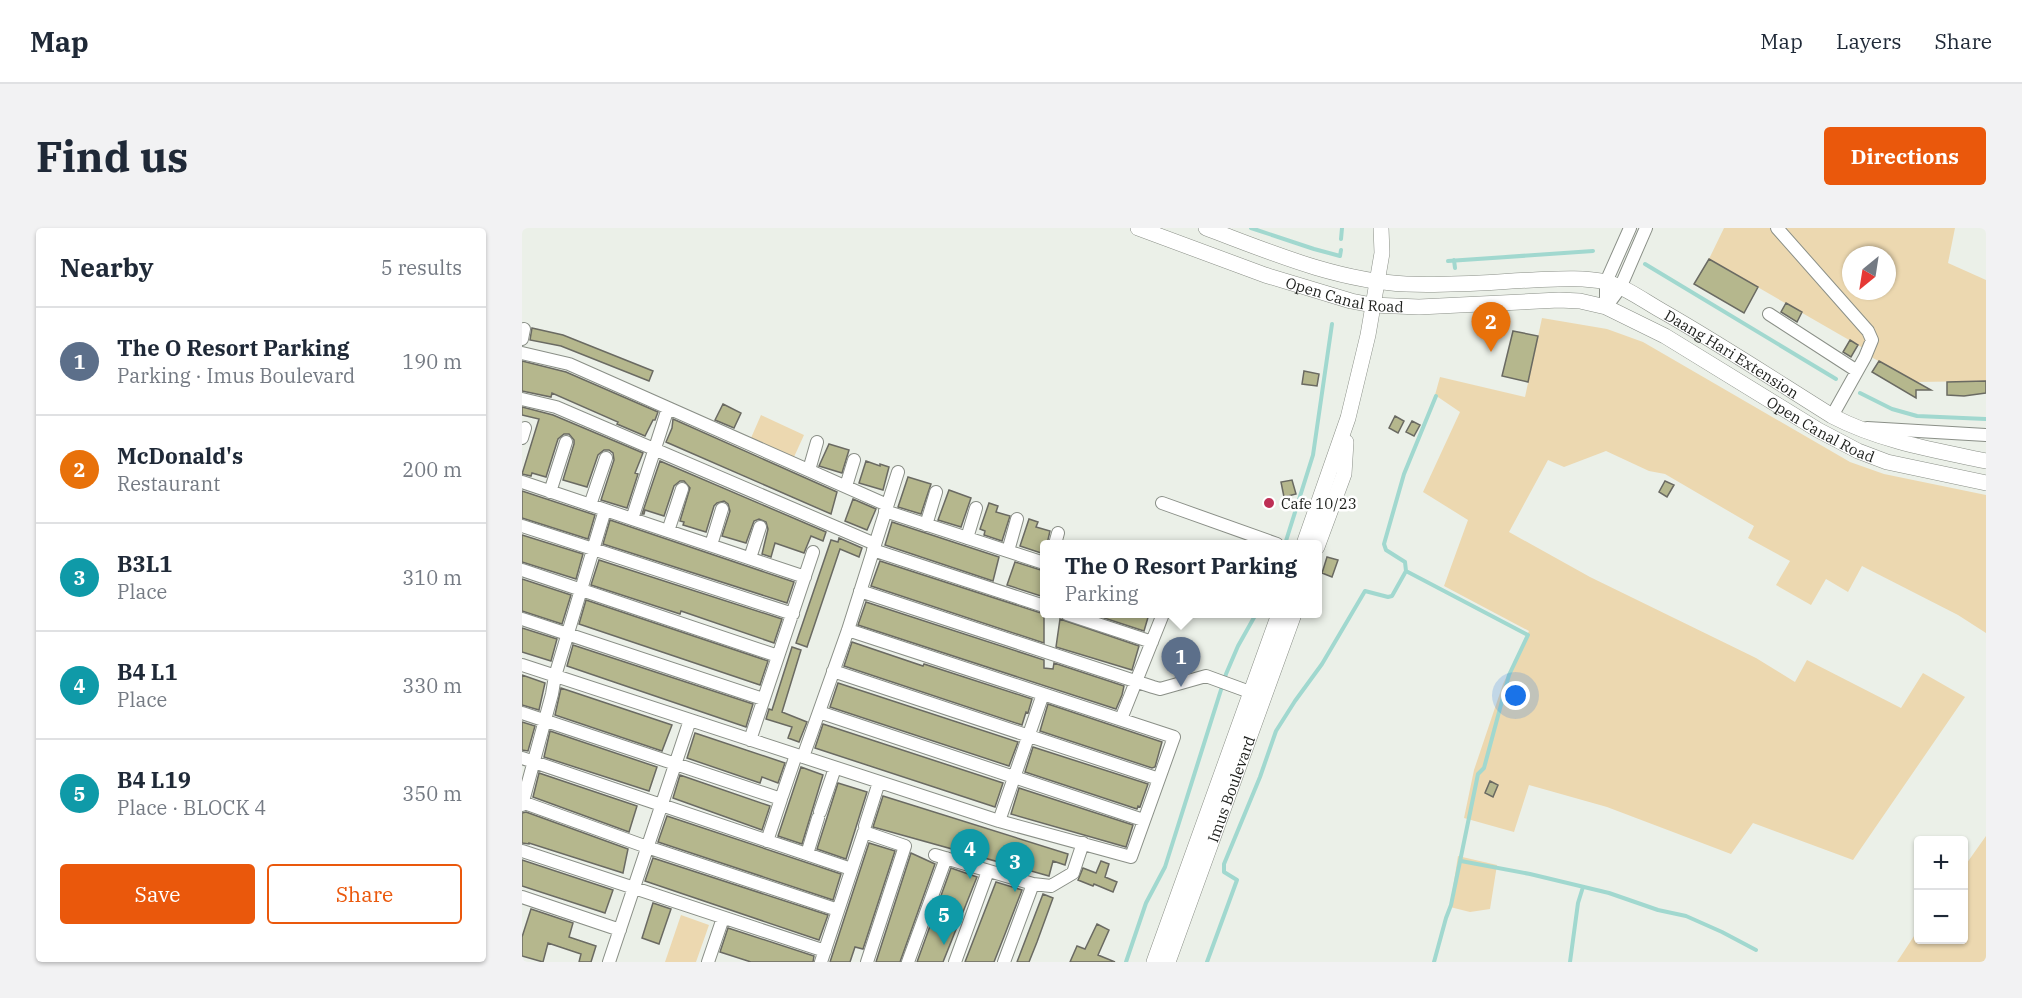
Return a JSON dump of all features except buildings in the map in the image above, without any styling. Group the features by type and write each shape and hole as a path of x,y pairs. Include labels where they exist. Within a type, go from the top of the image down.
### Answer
{"main road":[{"name":"Open Canal Road","path":"1138,228 1265,275 1351,301 1372,305 1419,307 1559,300 1580,301 1606,307 1665,336 1858,451 1887,462 1986,483"},
{"name":"Open Canal Road","path":"1206,228 1272,253 1327,270 1377,281 1408,284 1585,279 1613,285"},
{"path":"1305,540 1348,418 1368,335 1382,253 1381,228"},
{"name":"Daang Hari Extension","path":"1613,285 1676,319 1853,427"},
{"path":"1320,540 1344,474 1348,418"},
{"name":"Open Canal Road","path":"1853,427 1912,446 1986,461"},
{"name":"Imus Boulevard","path":"1168,962 1257,695 1279,618"},
{"name":"Imus Boulevard","path":"1154,962 1257,695 1291,618"}],"street":[{"path":"1606,307 1630,228"},
{"path":"1613,285 1646,228"},
{"path":"1777,228 1868,332 1872,340 1832,416"},
{"path":"1769,314 1857,371"},
{"path":"522,353 569,364 846,486 886,508 926,525 1040,562"},
{"path":"522,399 556,407 874,547 1040,605"},
{"path":"632,519 668,408"},
{"name":"Open Canal Road","path":"1853,427 1986,435"},
{"path":"550,492 567,442"},
{"path":"809,470 817,442"},
{"path":"590,505 606,458"},
{"path":"846,486 854,460"},
{"path":"782,796 819,712 848,630 897,472"},
{"path":"522,482 806,577"},
{"path":"668,531 682,489"},
{"path":"926,525 936,492"},
{"path":"1162,503 1266,540"},
{"path":"967,538 976,508"},
{"path":"711,545 723,509"},
{"path":"605,510 555,676 545,720 528,760 522,803 838,910"},
{"path":"1008,551 1017,519"},
{"path":"522,526 793,615"},
{"path":"750,558 760,527"},
{"path":"750,740 813,552"},
{"path":"522,570 778,656"},
{"path":"860,591 1160,689 1206,676 1257,695"},
{"path":"1079,618 1152,642"},
{"path":"1121,720 1161,618"},
{"path":"522,619 764,699"},
{"path":"522,665 999,822 1131,857 1174,736 848,630"},
{"path":"833,671 1159,779"},
{"path":"999,822 1043,694"},
{"path":"819,712 1143,820"},
{"path":"522,713 781,799 767,841"},
{"path":"609,962 690,720"},
{"path":"528,760 851,869"},
{"path":"807,854 835,768"},
{"path":"865,826 879,782"},
{"path":"522,851 723,918 823,957 864,832 905,846 867,962"},
{"path":"908,962 941,856 1033,884 1051,886 1073,873 1083,843"},
{"path":"955,962 988,870"},
{"path":"1004,962 1033,884"},
{"path":"522,897 620,930"},
{"path":"711,961 723,918"}],"shaded area":[{"path":"1724,228 1955,228 1948,263 1986,280 1986,381 1916,382 1873,358 1863,348 1709,259"},
{"path":"1542,318 1607,329 1643,342 1850,462 1884,474 1986,495 1986,633 1958,615 1862,566 1848,592 1826,579 1811,605 1776,585 1790,561 1748,538 1754,526 1665,474 1649,471 1606,451 1564,467 1548,460 1509,532 1590,577 1756,658 1795,682 1807,660 1901,708 1923,673 1965,697 1853,860 1753,823 1731,854 1607,807 1529,785 1514,832 1464,818 1474,770 1503,684 1529,631 1444,586 1468,520 1423,492 1460,412 1435,395 1440,377 1525,397"},
{"path":"761,415 804,435 794,457 751,438"},
{"path":"1986,836 1986,962 1897,962 1914,936 1914,944 1968,944 1968,861"},
{"path":"1458,856 1497,865 1490,909 1470,912 1450,907"},
{"path":"681,915 709,925 696,962 665,962"}],"waterway":[{"path":"1251,228 1340,256 1341,250"},
{"path":"1341,239 1342,228"},
{"path":"1448,261 1593,251"},
{"path":"1454,260 1455,268"},
{"path":"1645,264 1836,379"},
{"path":"1286,540 1313,455 1332,324"},
{"path":"1860,393 1892,409 1917,416 1986,419"},
{"path":"1207,962 1237,880 1224,872 1224,864 1260,777 1276,731 1322,664 1365,591 1392,596 1406,571 1405,562 1386,550 1384,544 1404,474 1436,396"},
{"path":"1406,571 1528,635 1509,675 1484,768 1478,774 1451,905 1434,962"},
{"path":"1126,962 1146,903 1165,867 1226,674 1254,618"},
{"path":"1461,861 1530,874 1609,893 1658,910 1686,916 1756,950"},
{"path":"1570,962 1578,903 1583,887"}],"place":[{"name":"McDonald's","path":"1491,352"},
{"name":"Cafe 10/23","path":"1269,503"},
{"name":"The O Resort Parking","path":"1181,687"},
{"name":"B4 L1","path":"970,879"},
{"name":"B3L1","path":"1015,892"},
{"name":"B4 L19","path":"944,945"}]}
